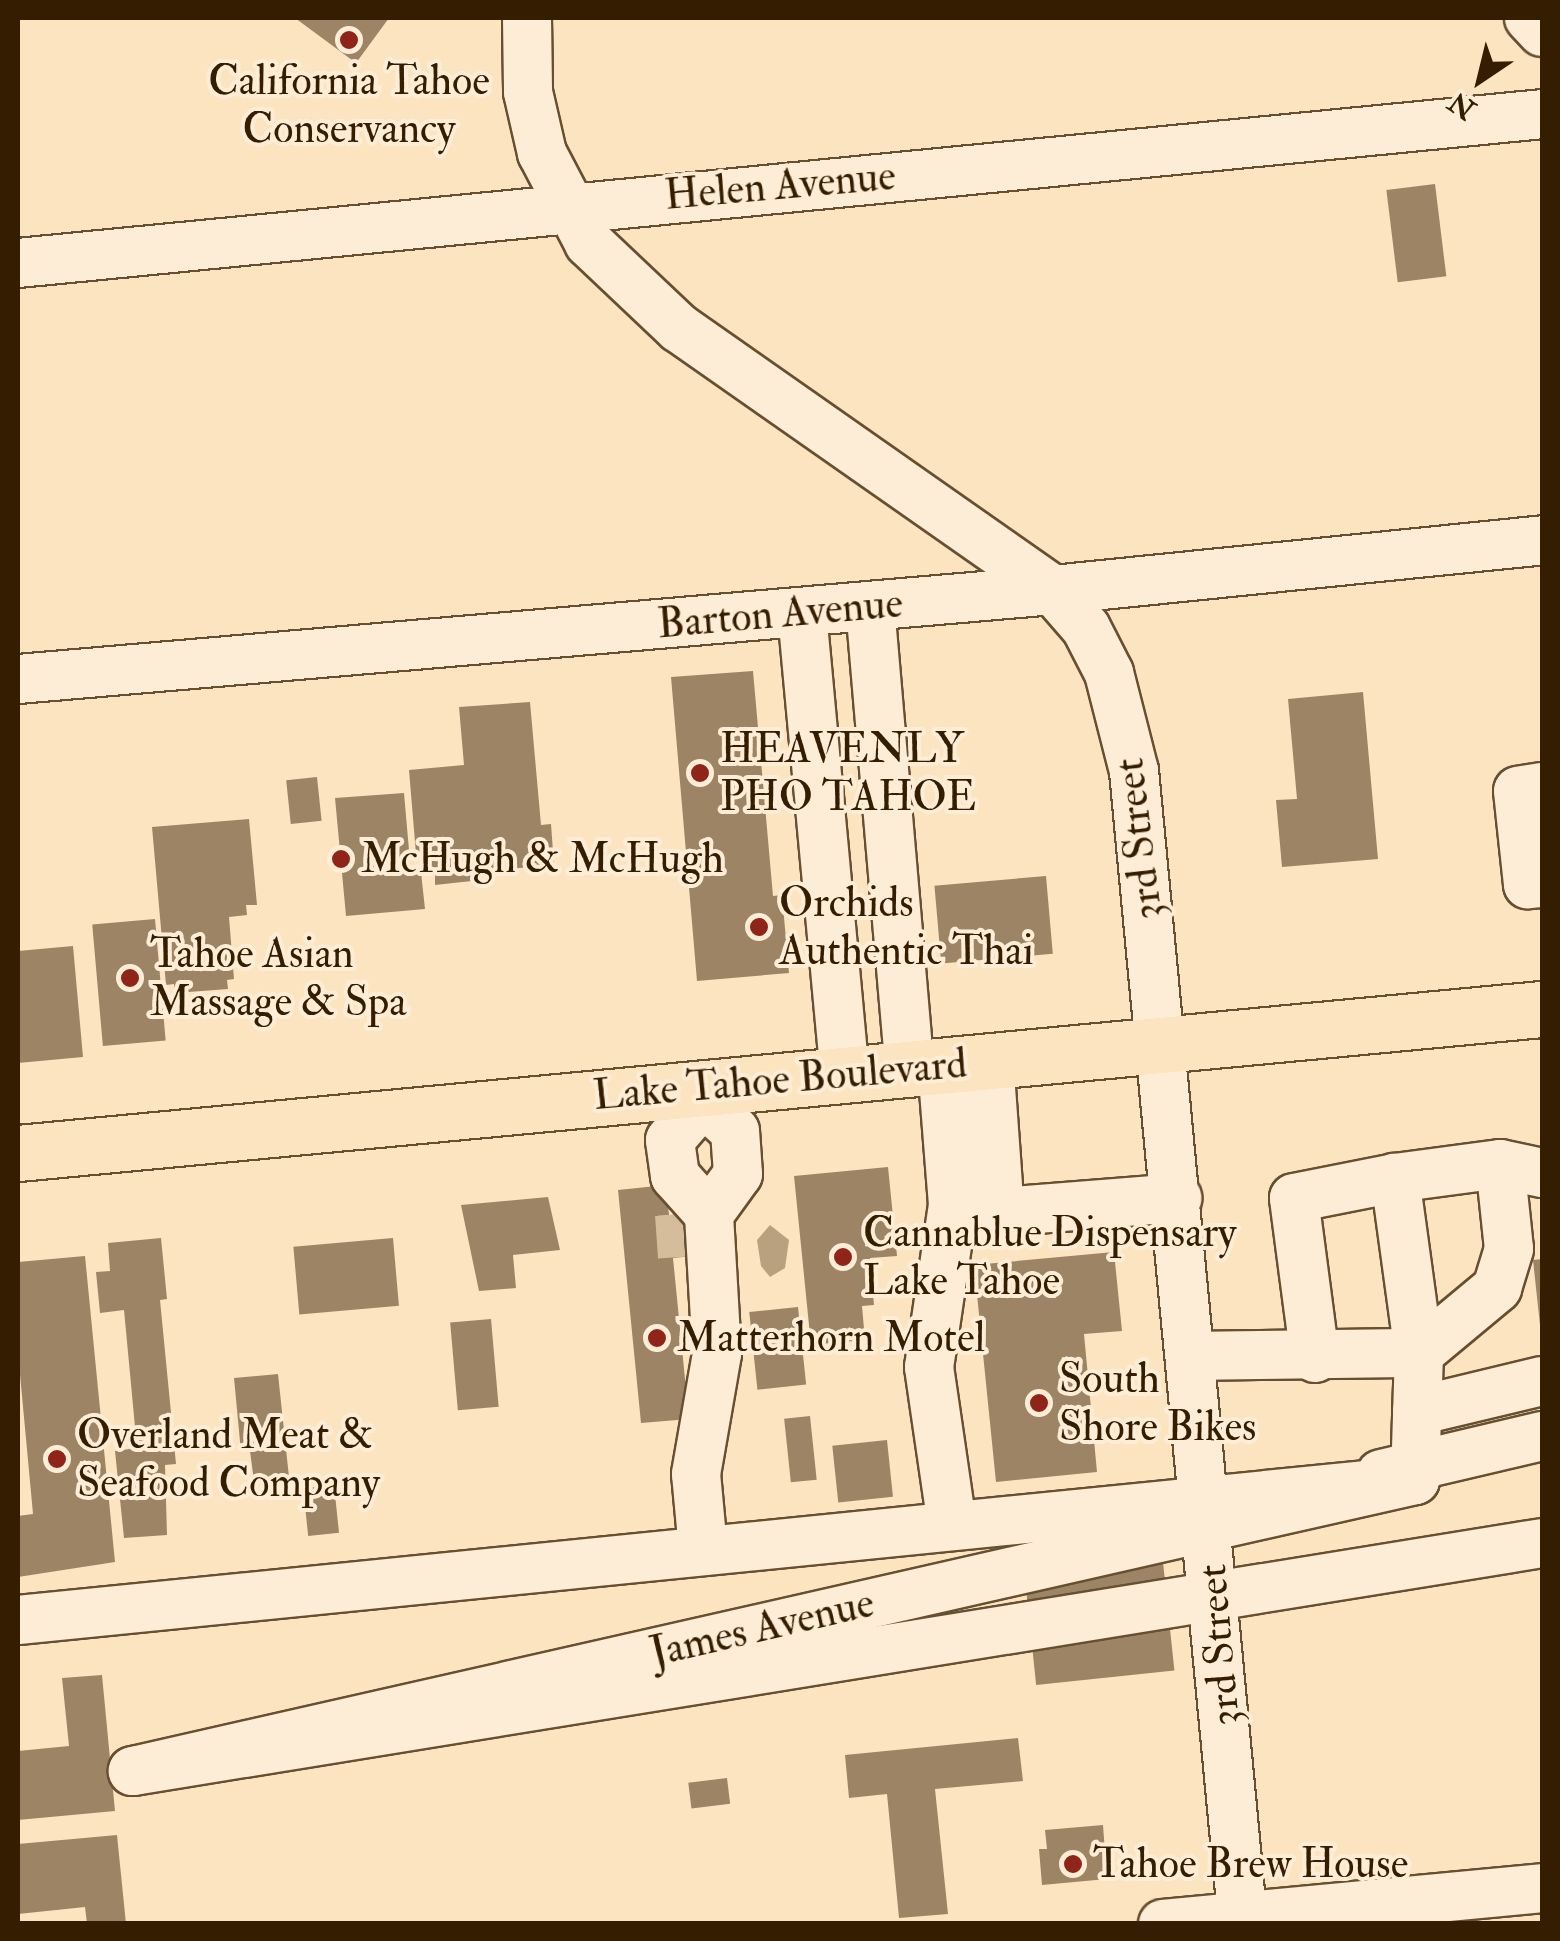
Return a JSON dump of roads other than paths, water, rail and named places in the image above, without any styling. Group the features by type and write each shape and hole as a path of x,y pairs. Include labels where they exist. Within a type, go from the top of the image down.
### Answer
{"highway":[{"name":"Lake Tahoe Boulevard","path":"18,1153 701,1095 845,1074 1542,1009"}],"street":[{"name":"3rd Street","path":"527,18 528,92 542,154 565,206 589,242 679,328 1053,590 1094,643 1124,724 1162,1044 1243,1919"},
{"path":"1529,18 1542,32"},
{"name":"Helen Avenue","path":"18,263 565,206 1542,114"},
{"name":"Barton Avenue","path":"18,679 802,613 1542,540"},
{"path":"870,606 947,1064 953,1204 929,1366 952,1524"},
{"path":"802,613 845,1074"},
{"path":"1542,786 1518,790 1528,884 1542,883"},
{"path":"947,1064 1000,1212 1177,1198"},
{"path":"692,1230 738,1174 735,1131 701,1095 670,1140 716,1354 696,1474 703,1549"},
{"path":"1192,1356 1315,1358 1419,1354 1497,1288 1509,1249 1521,1168 1395,1178 1294,1198 1315,1358"},
{"path":"1395,1178 1419,1354 1415,1480"},
{"path":"1417,1411 1542,1381"},
{"path":"132,1771 1542,1436"},
{"name":"James Avenue","path":"18,1620 1415,1480"},
{"name":"James Avenue","path":"132,1771 1415,1480"},
{"name":"James Avenue","path":"132,1771 1542,1543"},
{"path":"1163,1924 1542,1888"}],"tunnel":[{"path":"679,1214 682,1257"}],"place":[{"name":"California Tahoe Conservancy","path":"349,40"},
{"name":"HEAVENLY PHO TAHOE","path":"700,773"},
{"name":"McHugh & McHugh","path":"341,859"},
{"name":"Orchids Authentic Thai","path":"759,927"},
{"name":"Tahoe Asian Massage & Spa","path":"130,978"},
{"name":"Cannablue Dispensary Lake Tahoe","path":"843,1257"},
{"name":"Matterhorn Motel","path":"657,1338"},
{"name":"South Shore Bikes","path":"1039,1403"},
{"name":"Overland Meat & Seafood Company","path":"57,1459"},
{"name":"Tahoe Brew House","path":"1073,1864"}]}
